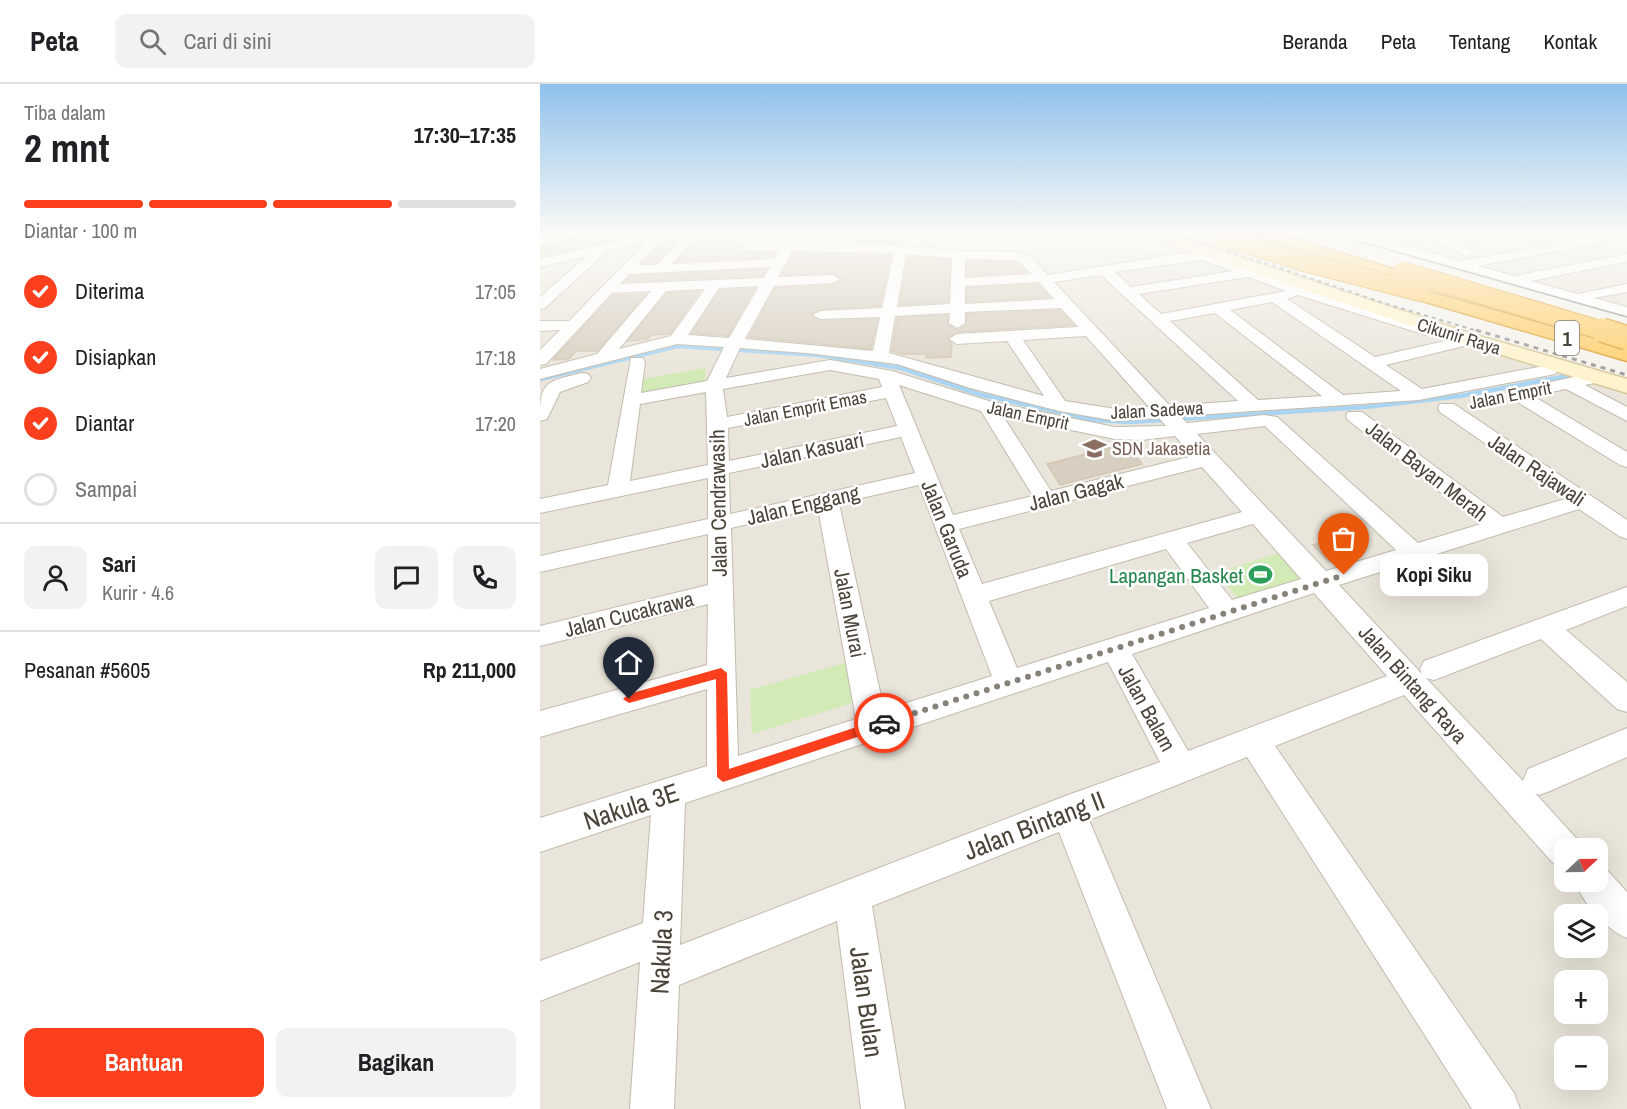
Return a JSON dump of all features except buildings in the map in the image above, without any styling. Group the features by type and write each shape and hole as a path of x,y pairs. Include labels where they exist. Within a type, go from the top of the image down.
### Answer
{"highway":[{"path":"1360,283 1407,297 1507,320"},
{"name":"1","path":"1380,283 1627,355"},
{"path":"1385,283 1420,292"},
{"path":"1390,283 1420,292"},
{"name":"1","path":"1421,283 1627,338"},
{"name":"1","path":"1442,283 1627,338"},
{"name":"1","path":"1420,292 1627,348"}],"street":[{"path":"540,305 564,283"},
{"path":"543,353 613,283"},
{"path":"607,289 747,283"},
{"path":"714,385 730,350 769,283"},
{"path":"814,331 831,283"},
{"path":"886,374 889,312 895,283"},
{"path":"955,377 959,283"},
{"name":"Jalan Bintang Raya","path":"1047,283 1320,582 1422,675 1554,838"},
{"path":"1118,283 1253,405"},
{"path":"1128,292 1185,283"},
{"path":"1276,283 1462,342"},
{"name":"Cikunir Raya","path":"1299,283 1445,332 1627,386"},
{"path":"1342,283 1627,369"},
{"path":"1526,283 1627,312"},
{"path":"677,339 716,284"},
{"path":"602,358 662,287"},
{"path":"1576,298 1627,288"},
{"path":"1158,319 1303,292"},
{"path":"1275,297 1419,395"},
{"path":"814,331 889,312 1066,303"},
{"path":"1218,308 1339,400"},
{"path":"1325,332 1390,319"},
{"path":"540,326 573,325"},
{"name":"Jalan Sadewa","path":"730,350 814,331 886,374 955,377 1059,405 1116,415 1172,419 1253,405 1419,395 1550,370 1462,342"},
{"path":"957,339 1091,331"},
{"path":"1012,336 1059,405"},
{"path":"540,374 677,339 730,350 830,365"},
{"path":"1372,363 1462,342"},
{"path":"540,415 547,393 554,386 637,362 667,356 730,350"},
{"path":"618,490 637,362"},
{"name":"Jalan Emprit","path":"631,400 830,365 886,374 988,407 1115,433 1142,434 1172,419 1269,421 1447,408 1597,377"},
{"name":"Jalan Emprit Emas","path":"718,424 886,374"},
{"name":"Jalan Garuda","path":"886,374 1008,682"},
{"path":"1570,384 1627,415"},
{"name":"Jalan Cendrawasih","path":"714,385 718,424 723,777"},
{"path":"1525,399 1627,461"},
{"path":"988,407 1046,500"},
{"name":"Jalan Rajawali","path":"1447,408 1627,531"},
{"name":"Jalan Bayan Merah","path":"1355,416 1499,526"},
{"path":"1269,421 1414,553"},
{"name":"Jalan Kasuari","path":"540,506 907,430"},
{"name":"Jalan Gagak","path":"945,525 1207,459"},
{"name":"Jalan Enggang","path":"540,564 926,477"},
{"name":"Jalan Murai","path":"827,500 873,727"},
{"name":"Nakula 3E","path":"540,835 1226,612 1581,501"},
{"path":"973,596 1259,515"},
{"path":"1172,540 1226,612"},
{"name":"Jalan Cucakrawa","path":"540,636 719,592"},
{"name":"Jalan Bintang II","path":"660,973 1068,811 1627,596"},
{"path":"1545,627 1627,700"},
{"name":"Jalan Balam","path":"1114,648 1180,768"},
{"path":"540,724 721,673"},
{"path":"1253,740 1498,1109"},
{"path":"1539,780 1627,742"},
{"name":"Nakula 3","path":"648,1107 660,973 669,794"},
{"path":"1068,811 1189,1109"},
{"path":"1602,892 1627,919"},
{"name":"Jalan Bulan","path":"852,896 883,1109"},
{"path":"540,981 662,935"}],"shaded area":[{"path":"540,283 1304,283 1627,386 1627,1109 540,1109"},
{"path":"1510,283 1627,283 1627,316"}],"green space":[{"path":"705,368 705,383 639,394 642,379"},
{"name":"Lapangan Basket","path":"1282,552 1305,578 1239,600 1217,573"},
{"path":"848,662 855,702 752,734 750,690"}],"waterway":[{"path":"540,379 678,346 819,355 901,368 982,395 1095,420 1129,422 1366,407 1460,396 1578,374"}],"tram line":[{"path":"1506,283 1627,317"}],"railway":[{"path":"1324,283 1481,332"},
{"path":"1476,330 1627,375"}],"way so far":[{"path":"884,723 1344,575"}],"place":[{"name":"SDN Jakasetia","path":"1094,448"},
{"name":"Lapangan Basket","path":"1261,575"},
{"name":"Kopi Siku","path":"1344,575"}],"route":[{"path":"629,699 721,673 723,777 884,723"}]}
